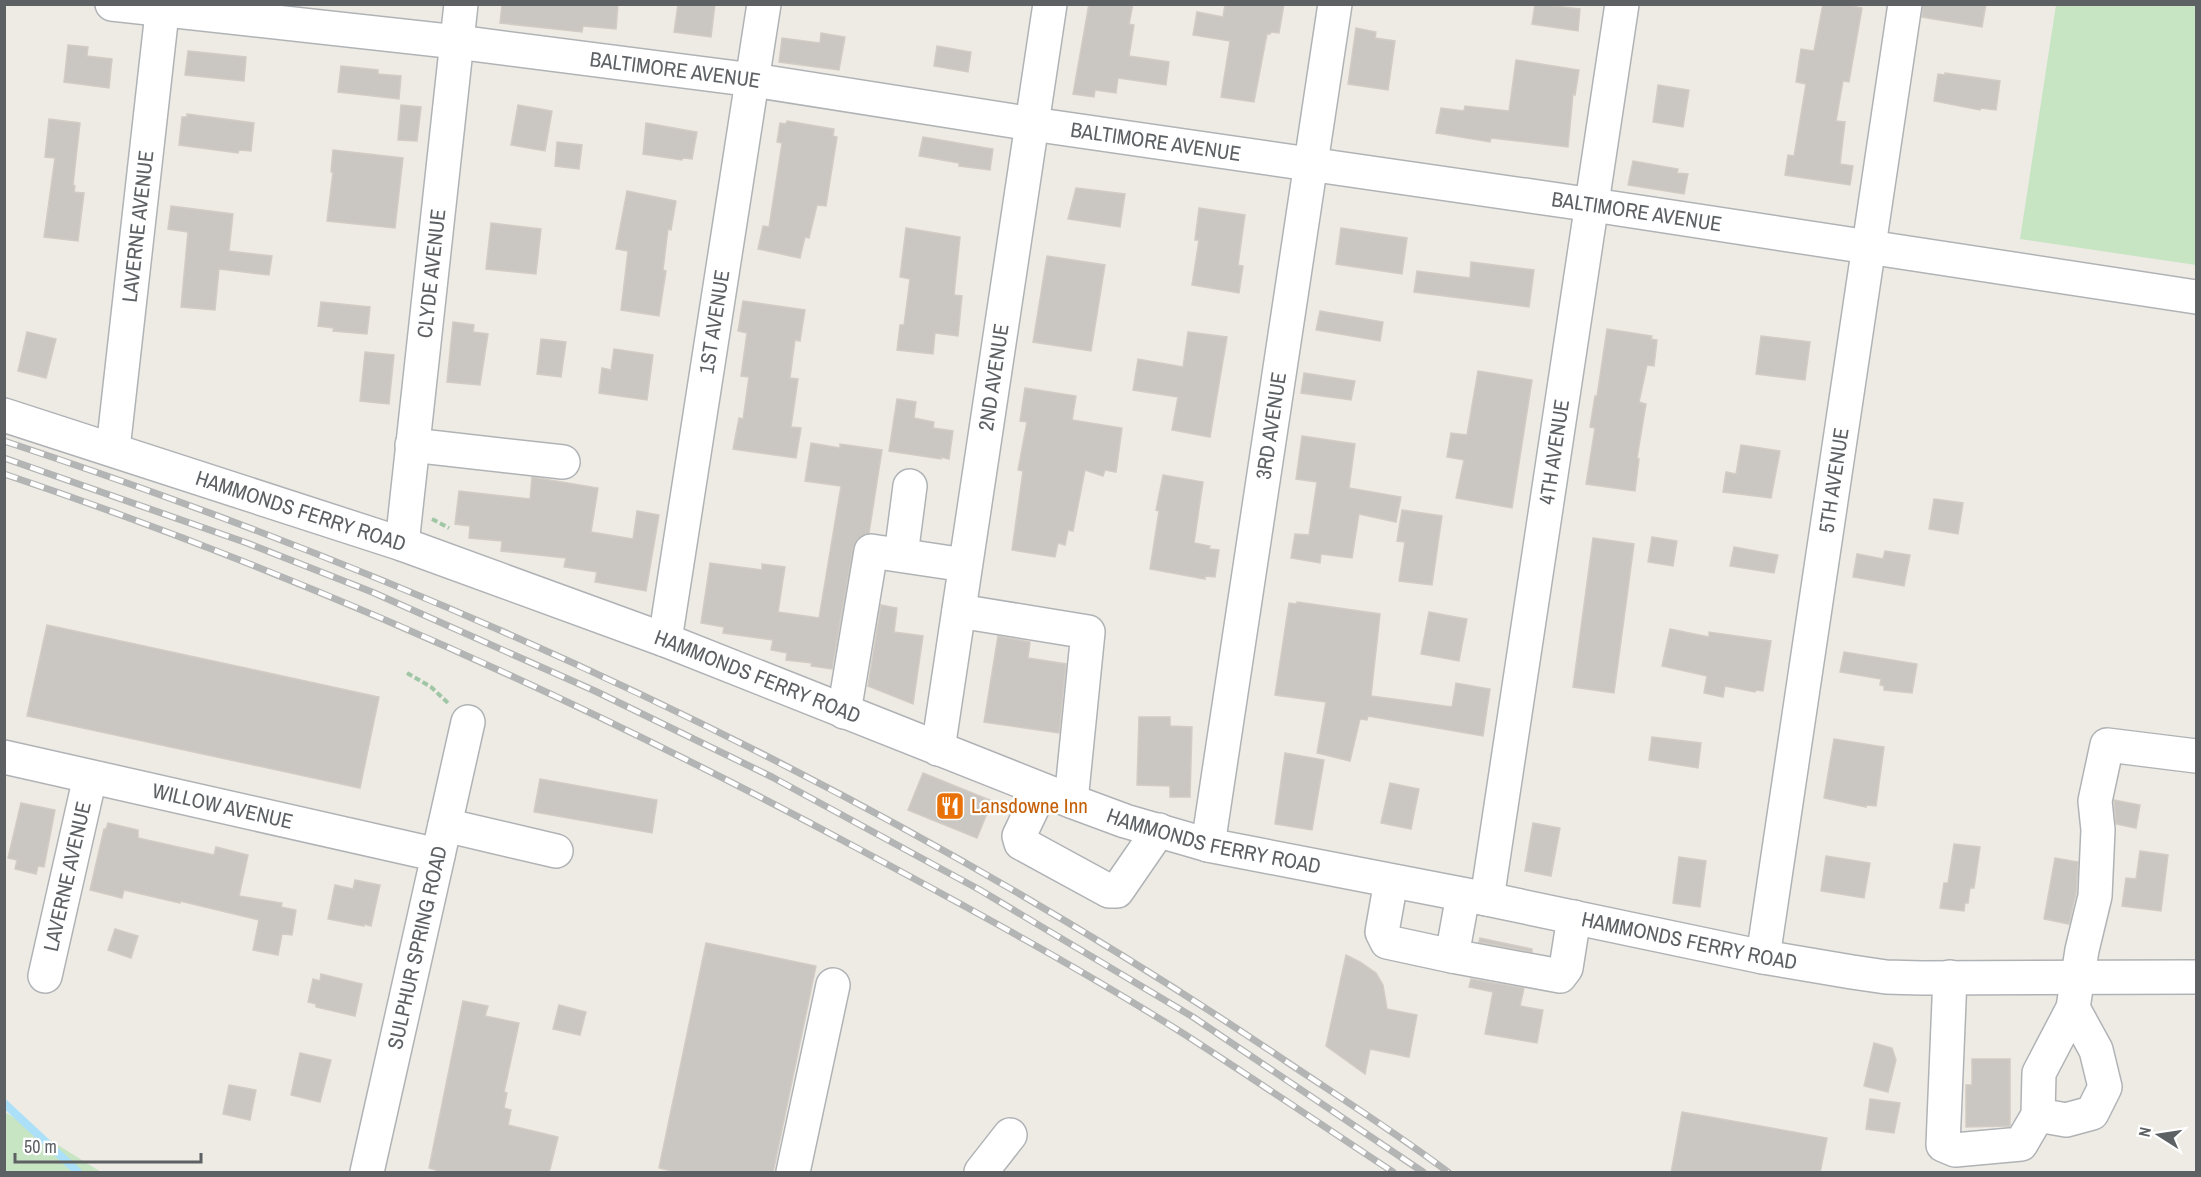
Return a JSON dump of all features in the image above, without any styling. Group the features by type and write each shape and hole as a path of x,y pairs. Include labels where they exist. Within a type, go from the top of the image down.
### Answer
{"street":[{"name":"BALTIMORE AVENUE","path":"112,4 162,7 753,80 1032,124 1593,205 1868,249 2196,297"},
{"name":"CLYDE AVENUE","path":"402,544 461,4"},
{"name":"1ST AVENUE","path":"665,640 764,4"},
{"name":"2ND AVENUE","path":"938,749 1050,4"},
{"name":"3RD AVENUE","path":"1208,845 1335,4"},
{"name":"4TH AVENUE","path":"1452,956 1475,897 1593,205 1622,4"},
{"name":"5TH AVENUE","path":"1763,957 1905,4"},
{"name":"LAVERNE AVENUE","path":"113,449 162,7"},
{"name":"HAMMONDS FERRY ROAD","path":"4,415 402,544 665,640 1041,790 1125,821 1208,845 1475,897 1763,957 1886,977 2196,977"},
{"path":"412,445 563,462"},
{"path":"901,555 910,486"},
{"path":"844,712 872,551 965,565"},
{"path":"959,610 1088,632 1071,801"},
{"name":"SULPHUR SPRING ROAD","path":"367,1173 468,722"},
{"path":"1950,977 1942,1145 1955,1150 2021,1144 2038,1115 2039,1073 2073,1008 2082,950 2095,896 2098,830 2095,801 2107,745 2196,756"},
{"name":"WILLOW AVENUE","path":"4,757 90,777 442,840 556,851"},
{"name":"LAVERNE AVENUE","path":"45,976 90,777"},
{"path":"1041,790 1019,836 1021,843 1109,891 1117,891 1159,830"},
{"path":"1391,881 1382,932 1387,942 1452,956 1560,976 1566,968 1574,917"},
{"path":"793,1173 834,985"},
{"path":"2038,1115 2066,1120 2092,1113 2104,1087 2096,1050 2073,1008"},
{"path":"981,1173 1010,1135"}],"path":[{"path":"434,520 455,531"},
{"path":"406,673 431,687"}],"green space":[{"path":"2056,5 2196,5 2196,265 2020,239"},
{"path":"5,1112 101,1172 5,1172"}],"building":[{"path":"502,4 618,4 616,29 583,26 582,32 500,23"},
{"path":"678,4 715,4 711,37 674,32"},
{"path":"1089,4 1133,4 1129,24 1134,25 1129,56 1169,62 1166,85 1118,78 1116,93 1095,90 1094,97 1073,94"},
{"path":"1225,4 1284,4 1279,33 1267,34 1254,102 1221,97 1230,41 1193,35 1197,12 1223,17"},
{"path":"1535,4 1580,9 1578,31 1532,24"},
{"path":"1823,4 1843,4 1862,8 1849,82 1843,81 1836,121 1845,122 1840,164 1853,166 1850,185 1785,175 1788,155 1794,156 1806,84 1796,82 1801,49 1814,51"},
{"path":"1923,4 1986,4 1982,27 1922,17"},
{"path":"1356,28 1376,32 1375,38 1395,41 1388,90 1348,84"},
{"path":"821,33 845,37 839,70 779,62 782,38 820,43"},
{"path":"68,45 88,47 87,56 112,59 109,88 64,82"},
{"path":"937,46 971,52 968,72 934,66"},
{"path":"188,51 246,57 244,81 185,75"},
{"path":"1516,60 1579,70 1575,95 1573,94 1568,147 1491,138 1490,142 1436,133 1441,108 1464,111 1465,106 1509,111"},
{"path":"341,66 378,70 378,74 401,76 399,99 338,92"},
{"path":"1945,73 2000,81 1996,110 1981,108 1980,110 1934,101 1938,74 1945,75"},
{"path":"1658,85 1689,90 1683,127 1653,122"},
{"path":"401,105 421,107 417,141 398,140"},
{"path":"518,105 552,111 545,151 511,145"},
{"path":"187,114 254,123 251,151 239,150 238,153 179,145 182,117 187,117"},
{"path":"49,119 80,123 73,185 75,186 74,192 84,193 78,241 44,237 55,158 45,157"},
{"path":"787,121 834,129 833,136 837,137 826,206 817,205 809,238 805,237 800,258 758,249 763,226 769,227 782,143 777,142 780,123 786,124"},
{"path":"646,123 697,132 692,159 683,158 682,160 643,154"},
{"path":"923,137 993,149 990,170 959,166 959,163 919,156"},
{"path":"557,142 582,145 579,169 555,166"},
{"path":"333,150 403,158 395,228 327,221 333,172 331,172"},
{"path":"1633,161 1678,169 1677,173 1688,174 1684,194 1628,185"},
{"path":"1076,188 1125,194 1120,227 1068,219"},
{"path":"627,191 676,201 671,230 668,229 663,270 666,271 659,316 621,310 628,251 616,249"},
{"path":"171,206 233,214 229,251 272,256 269,275 219,269 215,310 181,307 188,232 168,229"},
{"path":"1199,208 1245,215 1238,265 1243,266 1239,293 1192,285 1199,240 1195,240"},
{"path":"491,223 541,229 536,274 486,269"},
{"path":"906,228 960,237 954,295 962,296 958,336 935,333 933,354 897,350 900,325 904,325 910,279 900,277"},
{"path":"1341,228 1407,238 1402,274 1336,264"},
{"path":"1047,256 1105,265 1091,351 1033,342"},
{"path":"1471,262 1534,270 1529,307 1414,292 1417,271 1470,278"},
{"path":"743,301 805,310 800,341 795,340 790,378 798,379 791,427 801,428 796,458 733,449 739,418 743,419 749,377 741,376 747,333 738,331"},
{"path":"321,302 370,307 367,334 333,331 334,328 318,326"},
{"path":"1320,311 1383,322 1380,341 1316,330"},
{"path":"453,322 474,325 473,332 488,334 480,385 447,382"},
{"path":"1607,329 1652,336 1651,339 1657,340 1654,366 1647,365 1639,402 1646,404 1637,458 1639,459 1635,491 1586,484 1595,428 1590,427"},
{"path":"27,332 56,339 46,378 18,371"},
{"path":"1188,332 1227,337 1210,437 1172,430 1178,397 1133,390 1138,359 1183,367"},
{"path":"1761,336 1810,342 1805,380 1756,374"},
{"path":"541,339 566,342 561,377 537,374"},
{"path":"614,349 653,355 647,400 599,393 602,368 611,370"},
{"path":"365,352 394,355 389,404 360,401"},
{"path":"1478,371 1532,380 1512,508 1456,498 1464,460 1447,457 1451,433 1467,435"},
{"path":"1304,373 1355,381 1351,400 1301,393"},
{"path":"1025,388 1076,396 1072,420 1122,428 1116,472 1105,470 1103,476 1085,470 1073,531 1068,530 1065,545 1058,543 1055,557 1012,550 1023,471 1018,470 1027,422 1020,421"},
{"path":"897,399 916,402 914,418 934,422 933,428 953,431 949,459 889,451"},
{"path":"1302,436 1355,444 1349,488 1401,497 1396,522 1359,514 1352,558 1321,554 1320,563 1291,558 1295,534 1309,535 1317,482 1296,479"},
{"path":"811,443 840,448 840,444 882,450 869,533 857,539 853,548 832,669 811,666 812,663 786,660 787,653 771,650 773,640 723,633 724,627 701,623 710,563 762,570 762,564 785,567 778,612 819,618 841,486 805,481"},
{"path":"1741,445 1780,451 1771,498 1723,492 1726,472 1736,474"},
{"path":"1163,475 1203,482 1194,543 1219,550 1215,577 1205,576 1205,579 1150,569 1159,511 1156,510"},
{"path":"532,477 598,488 591,532 633,539 637,511 659,515 646,591 595,582 597,572 564,567 566,558 501,551 502,541 469,538 470,526 455,524 459,491 530,499"},
{"path":"1934,499 1963,503 1958,534 1929,529"},
{"path":"1402,510 1442,516 1432,585 1399,581 1405,542 1397,541"},
{"path":"1652,537 1677,541 1673,566 1648,562"},
{"path":"1593,538 1634,544 1614,693 1573,687"},
{"path":"1734,547 1778,555 1774,573 1730,566"},
{"path":"1885,551 1910,555 1904,586 1853,577 1857,554 1883,559"},
{"path":"1297,602 1380,614 1371,696 1452,707 1456,683 1490,689 1483,736 1368,716 1367,720 1360,719 1350,761 1317,753 1326,702 1275,695 1289,603 1297,604"},
{"path":"881,605 897,608 894,632 923,636 913,704 868,686"},
{"path":"1429,612 1467,619 1459,661 1421,654"},
{"path":"47,625 379,697 360,788 27,716"},
{"path":"1670,629 1709,637 1709,632 1771,641 1763,691 1756,690 1755,692 1725,686 1723,697 1704,693 1707,676 1662,666"},
{"path":"998,636 1030,642 1028,658 1066,664 1059,733 984,722"},
{"path":"1844,652 1917,664 1912,693 1884,690 1884,686 1880,685 1881,679 1840,672"},
{"path":"1139,717 1170,717 1170,726 1192,727 1190,797 1170,797 1170,786 1137,785"},
{"path":"1652,737 1701,743 1698,768 1649,760"},
{"path":"1834,739 1884,747 1876,806 1866,805 1866,807 1824,798"},
{"path":"1285,753 1324,760 1312,830 1275,824"},
{"name":"Lansdowne Inn","path":"923,773 992,801 977,838 908,810"},
{"path":"540,779 657,800 652,833 534,812"},
{"path":"1390,783 1419,789 1411,829 1381,823"},
{"path":"2114,800 2140,805 2136,828 2116,824"},
{"path":"21,803 55,810 44,867 38,866 36,874 15,869 17,860 8,858"},
{"path":"108,823 138,830 138,838 214,855 216,847 248,855 239,896 282,903 281,907 296,910 292,935 282,934 278,955 253,950 259,920 124,890 122,898 90,890 104,829"},
{"path":"1533,823 1560,828 1551,876 1525,871"},
{"path":"1954,844 1980,847 1974,888 1970,888 1968,903 1965,903 1964,911 1940,908 1944,883 1948,883"},
{"path":"2140,851 2168,855 2161,911 2122,906 2126,878 2136,879"},
{"path":"1826,856 1870,863 1864,898 1821,891"},
{"path":"1679,857 1706,861 1700,907 1673,903"},
{"path":"2055,858 2078,862 2076,893 2069,924 2044,919"},
{"path":"355,880 380,885 371,926 328,919 335,885 353,889"},
{"path":"115,929 138,936 131,958 108,950"},
{"path":"1480,938 1532,949 1532,952 1479,942"},
{"path":"706,943 816,966 773,1173 679,1173 659,1168"},
{"path":"1346,955 1376,973 1383,985 1387,1009 1417,1015 1409,1057 1370,1049 1365,1074 1326,1046"},
{"path":"321,974 362,984 355,1016 316,1007 316,1004 308,1002 313,979 320,981"},
{"path":"1471,979 1524,988 1520,1006 1543,1010 1537,1043 1485,1034 1493,992 1469,987"},
{"path":"463,1001 488,1006 485,1016 519,1023 504,1092 507,1093 504,1108 511,1110 508,1125 558,1137 549,1173 436,1173 436,1170 429,1168"},
{"path":"559,1005 586,1012 580,1035 553,1029"},
{"path":"1874,1043 1892,1048 1896,1060 1888,1092 1864,1086"},
{"path":"300,1053 331,1060 320,1102 291,1095"},
{"path":"1972,1059 2010,1059 2010,1126 1966,1127 1966,1085 1972,1085"},
{"path":"229,1085 256,1090 250,1120 223,1114"},
{"path":"1870,1099 1900,1103 1894,1133 1866,1129"},
{"path":"1682,1112 1827,1138 1820,1173 1671,1173"}],"waterway":[{"path":"4,1103 78,1172"}],"railway":[{"path":"4,441 173,500 340,563 505,633 667,707 827,787 984,873 1137,965 1348,1102 1448,1172"},
{"path":"4,458 247,543 372,592 595,691 772,777 980,890 1193,1017 1423,1172"},
{"path":"4,474 114,512 331,597 438,643 650,741 857,848 1104,985 1184,1034 1393,1172"}],"place":[{"name":"Lansdowne Inn","path":"950,806"}]}
